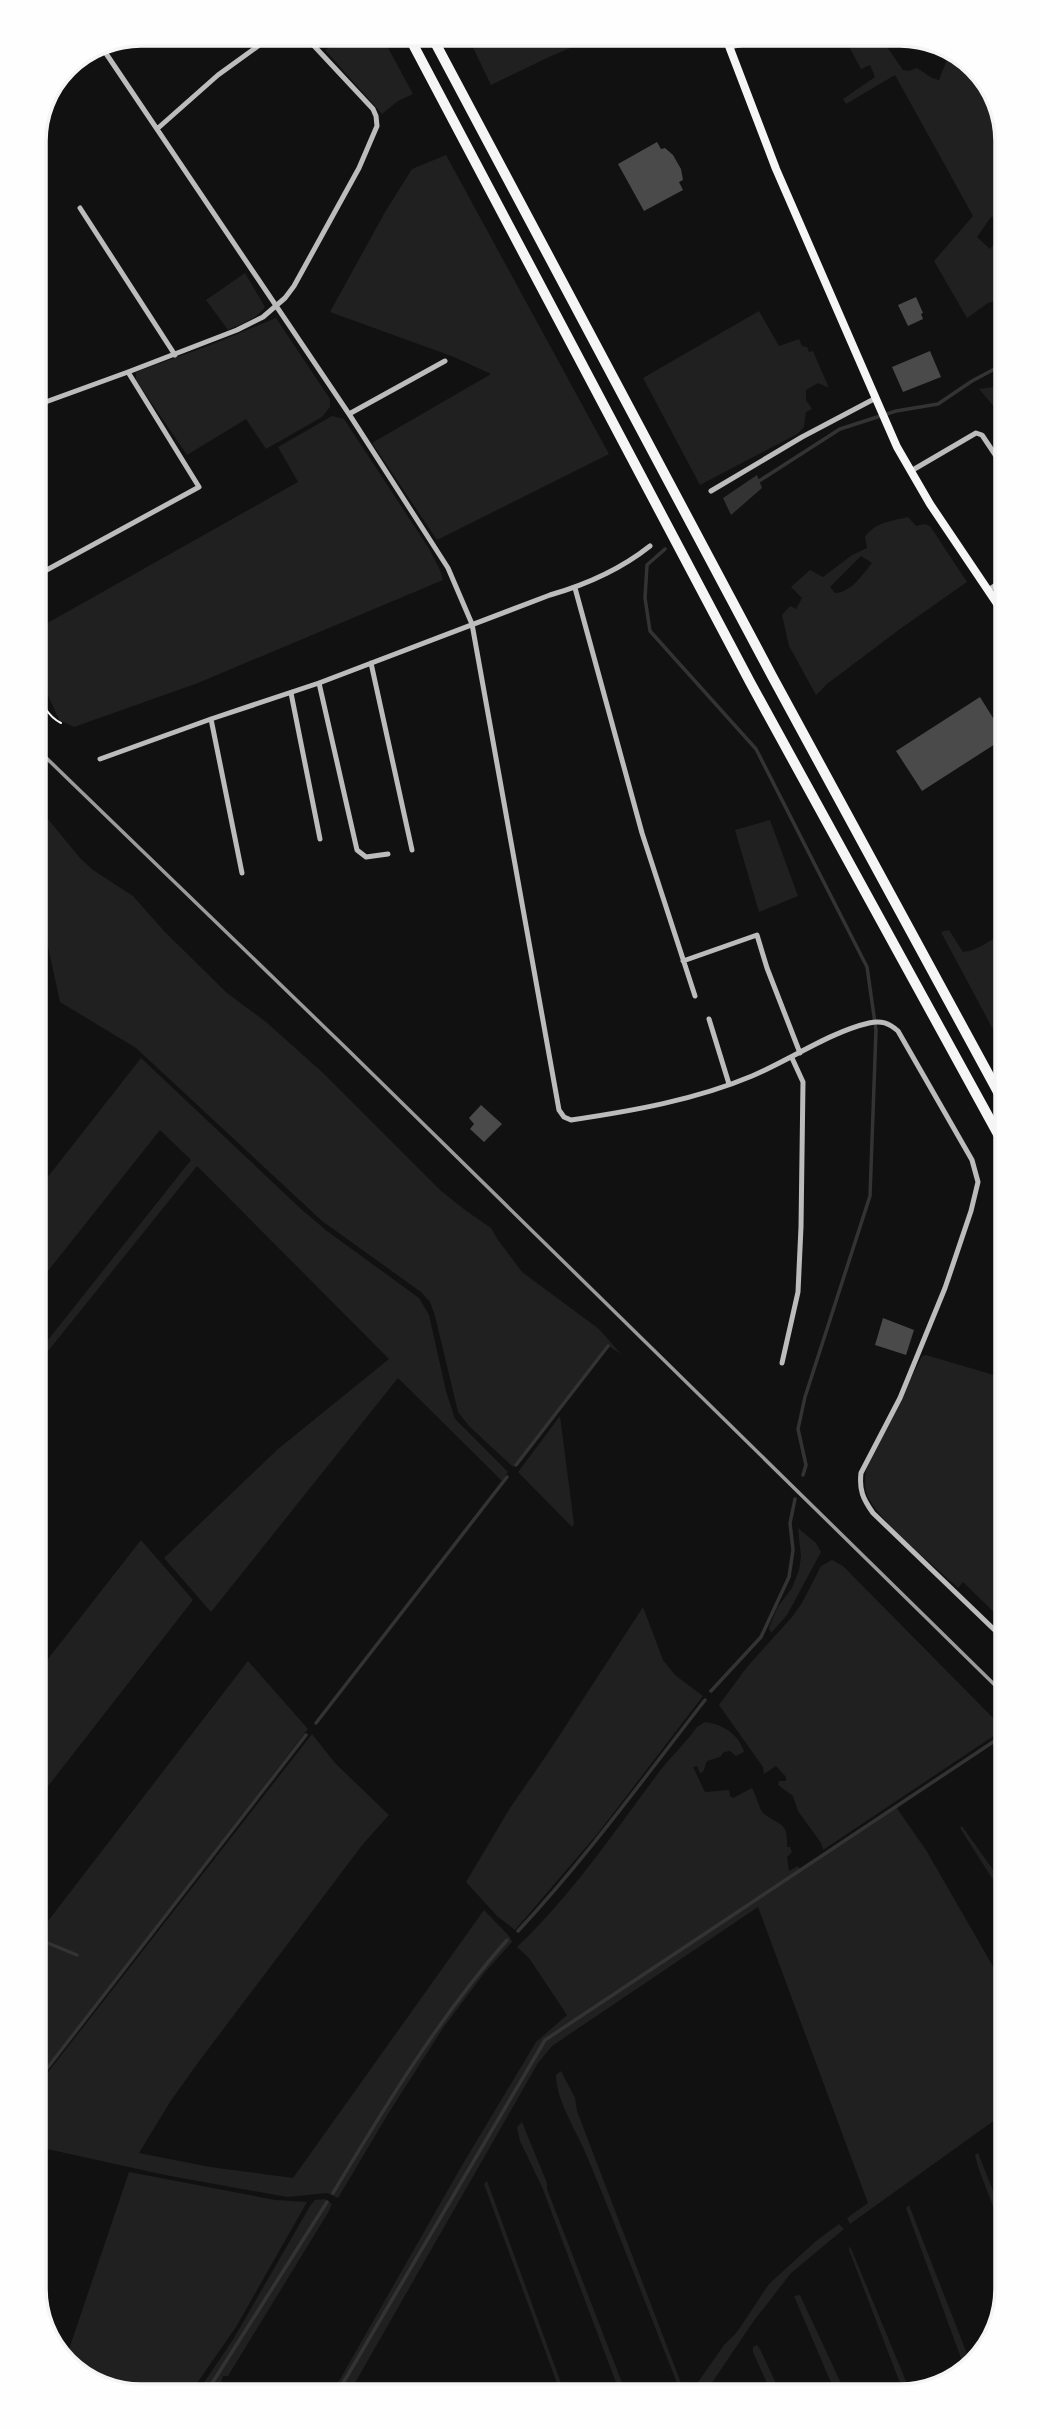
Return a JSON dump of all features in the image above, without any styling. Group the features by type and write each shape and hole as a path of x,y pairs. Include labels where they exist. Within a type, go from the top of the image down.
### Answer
{"highway":[{"path":"414,46 757,694 995,1129"},
{"path":"437,46 792,713 995,1086"}],"main road":[{"path":"729,47 776,169 881,414 930,504 995,600"}],"street":[{"path":"157,129 218,75 258,46"},
{"path":"46,402 237,330 276,307 289,292 359,168 376,125 373,109 314,46"},
{"path":"729,47 734,46"},
{"path":"106,53 448,568 472,624 559,1110 564,1117 571,1119 621,1113 729,1084 881,1021 898,1031 972,1160 978,1182 950,1275 900,1398 861,1473 860,1484 864,1501 873,1513 995,1630"},
{"path":"80,208 175,355"},
{"path":"348,414 445,361"},
{"path":"46,570 199,487 128,372"},
{"path":"711,491 802,437 874,399"},
{"path":"911,471 976,433 982,435 995,454"},
{"path":"100,759 291,693 550,595 575,588 635,558 650,546"},
{"path":"988,590 995,586"},
{"path":"575,588 642,833 695,996"},
{"path":"372,663 412,850"},
{"path":"318,683 357,850 366,857 388,854"},
{"path":"291,693 320,839"},
{"path":"211,719 242,873"},
{"path":"683,961 757,935 800,1053"},
{"path":"709,1018 729,1084"},
{"path":"782,1363 798,1292 801,1227 803,1082 792,1058"}],"path":[{"path":"46,711 61,723"}],"shaded area":[{"path":"331,46 387,46 413,94 398,101 382,114 325,50"},
{"path":"472,46 575,46 549,57 491,85"},
{"path":"849,46 886,46 903,70 917,68 939,80 948,58 967,73 985,98 993,122 995,140 995,216 991,217 977,237 990,249 995,243 995,301 967,318 934,261 973,216 895,75 846,104 843,99 875,77 870,65 861,69"},
{"path":"446,155 609,454 437,540 372,443 491,374 454,357 330,312 412,169"},
{"path":"245,273 265,307 253,318 228,330 206,300"},
{"path":"759,311 779,346 799,339 809,352 813,351 829,388 818,383 806,390 806,400 812,409 806,412 804,427 797,434 700,485 643,378"},
{"path":"276,318 330,399 330,407 322,417 266,449 246,419 187,455 136,380 136,372"},
{"path":"995,387 995,408 979,389"},
{"path":"332,416 344,419 428,547 443,580 198,683 74,727 59,720 46,690 46,624 298,482 278,447"},
{"path":"757,475 762,488 731,515 723,498"},
{"path":"908,517 916,526 930,526 967,582 900,629 816,695 789,646 782,615 790,606 796,609 802,598 791,587 810,570 823,577 852,555 867,548 865,537 874,528","holes":["861,556 872,563 847,590 835,593 830,587"]},
{"path":"46,816 80,858 93,870 133,896 227,993 266,1022 322,1072 440,1190 491,1228 522,1272 599,1329 621,1354 607,1345 513,1467 469,1426 458,1412 435,1316 430,1302 421,1292 322,1221 136,1048 60,1002 46,936"},
{"path":"770,820 798,896 759,912 735,830"},
{"path":"949,930 963,952 995,938 995,1033 941,932"},
{"path":"141,1058 301,1209 419,1298 429,1315 455,1419 508,1472 502,1481 398,1378 211,1612 164,1558 278,1449 389,1359 197,1166 45,1354 45,1343 191,1160 160,1130 45,1274 46,1180"},
{"path":"922,1356 995,1375 995,1613 963,1582 958,1588 909,1544 884,1519 867,1494 866,1470"},
{"path":"560,1416 574,1524 572,1527 518,1472"},
{"path":"798,1528 816,1543 821,1552 787,1615 771,1633 769,1628 777,1608 792,1588 799,1570 801,1557"},
{"path":"141,1540 193,1600 45,1790 45,1662"},
{"path":"832,1560 843,1566 995,1720 995,1735 823,1850 798,1811 793,1796 778,1785 779,1781 786,1781 786,1777 776,1766 764,1774 763,1767 719,1705 747,1667 792,1617 821,1566"},
{"path":"643,1607 663,1660 675,1675 703,1696 599,1832 515,1930 497,1916 466,1882 510,1808"},
{"path":"248,1661 308,1729 45,2069 45,1925"},
{"path":"705,1722 718,1725 738,1740 744,1752 736,1756 730,1751 724,1752 720,1757 707,1761 700,1773 697,1766 693,1767 705,1792 729,1790 733,1798 752,1788 763,1813 782,1825 786,1832 787,1847 790,1847 792,1852 787,1857 789,1871 798,1866 801,1870 896,1807 926,1850 995,1970 995,2120 850,2224 847,2218 868,2203 758,1907 552,2046 538,2063 354,2384 337,2384 536,2042 567,2015 529,1958 517,1947 574,1885 697,1727"},
{"path":"312,1734 335,1763 389,1815 363,1844 197,2064 139,2153 210,2167 293,2178 484,1910 512,1942 485,1972 443,2028 338,2198 327,2193 287,2197 165,2175 45,2149 45,2076"},
{"path":"962,1826 995,1872 995,1883 960,1828"},
{"path":"561,2071 575,2098 577,2111 681,2384 677,2384 586,2154 563,2105 556,2075"},
{"path":"522,2122 623,2384 617,2384 542,2187 520,2141 517,2127"},
{"path":"978,2153 995,2196 995,2212 978,2167 975,2155"},
{"path":"129,2172 275,2200 307,2202 236,2327 196,2384 121,2383 93,2372 68,2351"},
{"path":"487,2181 561,2384 557,2384 484,2184"},
{"path":"325,2199 332,2204 329,2211 228,2376 223,2376 222,2384 203,2384 234,2338 315,2200"},
{"path":"909,2205 968,2356 962,2361 906,2208"},
{"path":"839,2224 844,2229 791,2273 753,2322 711,2384 697,2384 724,2345 737,2332 769,2284"},
{"path":"850,2246 907,2384 900,2384 849,2250"},
{"path":"800,2295 841,2384 832,2384 794,2296"},
{"path":"757,2345 760,2349 776,2384 767,2384 753,2347"}],"building":[{"path":"657,142 661,149 665,148 673,155 681,169 683,180 679,182 683,190 644,211 618,164"},
{"path":"916,297 923,319 908,326 898,305"},
{"path":"930,351 941,377 903,392 892,367"},
{"path":"980,697 995,721 995,744 922,791 896,751"},
{"path":"481,1105 502,1124 484,1142 470,1129 474,1124 469,1118"},
{"path":"883,1318 914,1330 906,1355 875,1345"}],"waterway":[{"path":"759,481 840,429 896,411 938,404 995,369"},
{"path":"665,549 647,565 645,598 650,631 756,749 867,967 876,1030 870,1196 805,1397 798,1429 806,1465 803,1475"},
{"path":"516,1465 608,1346"},
{"path":"316,1723 507,1477"},
{"path":"711,1691 761,1637 789,1577 793,1550 790,1523 795,1499"},
{"path":"518,1931 591,1846 705,1700"},
{"path":"45,2071 306,1735"},
{"path":"342,2384 545,2040 995,1741"},
{"path":"333,2193 436,2031 507,1940"},
{"path":"45,1942 77,1955"},
{"path":"212,2384 327,2202"}],"railway":[{"path":"46,757 995,1685"}]}
